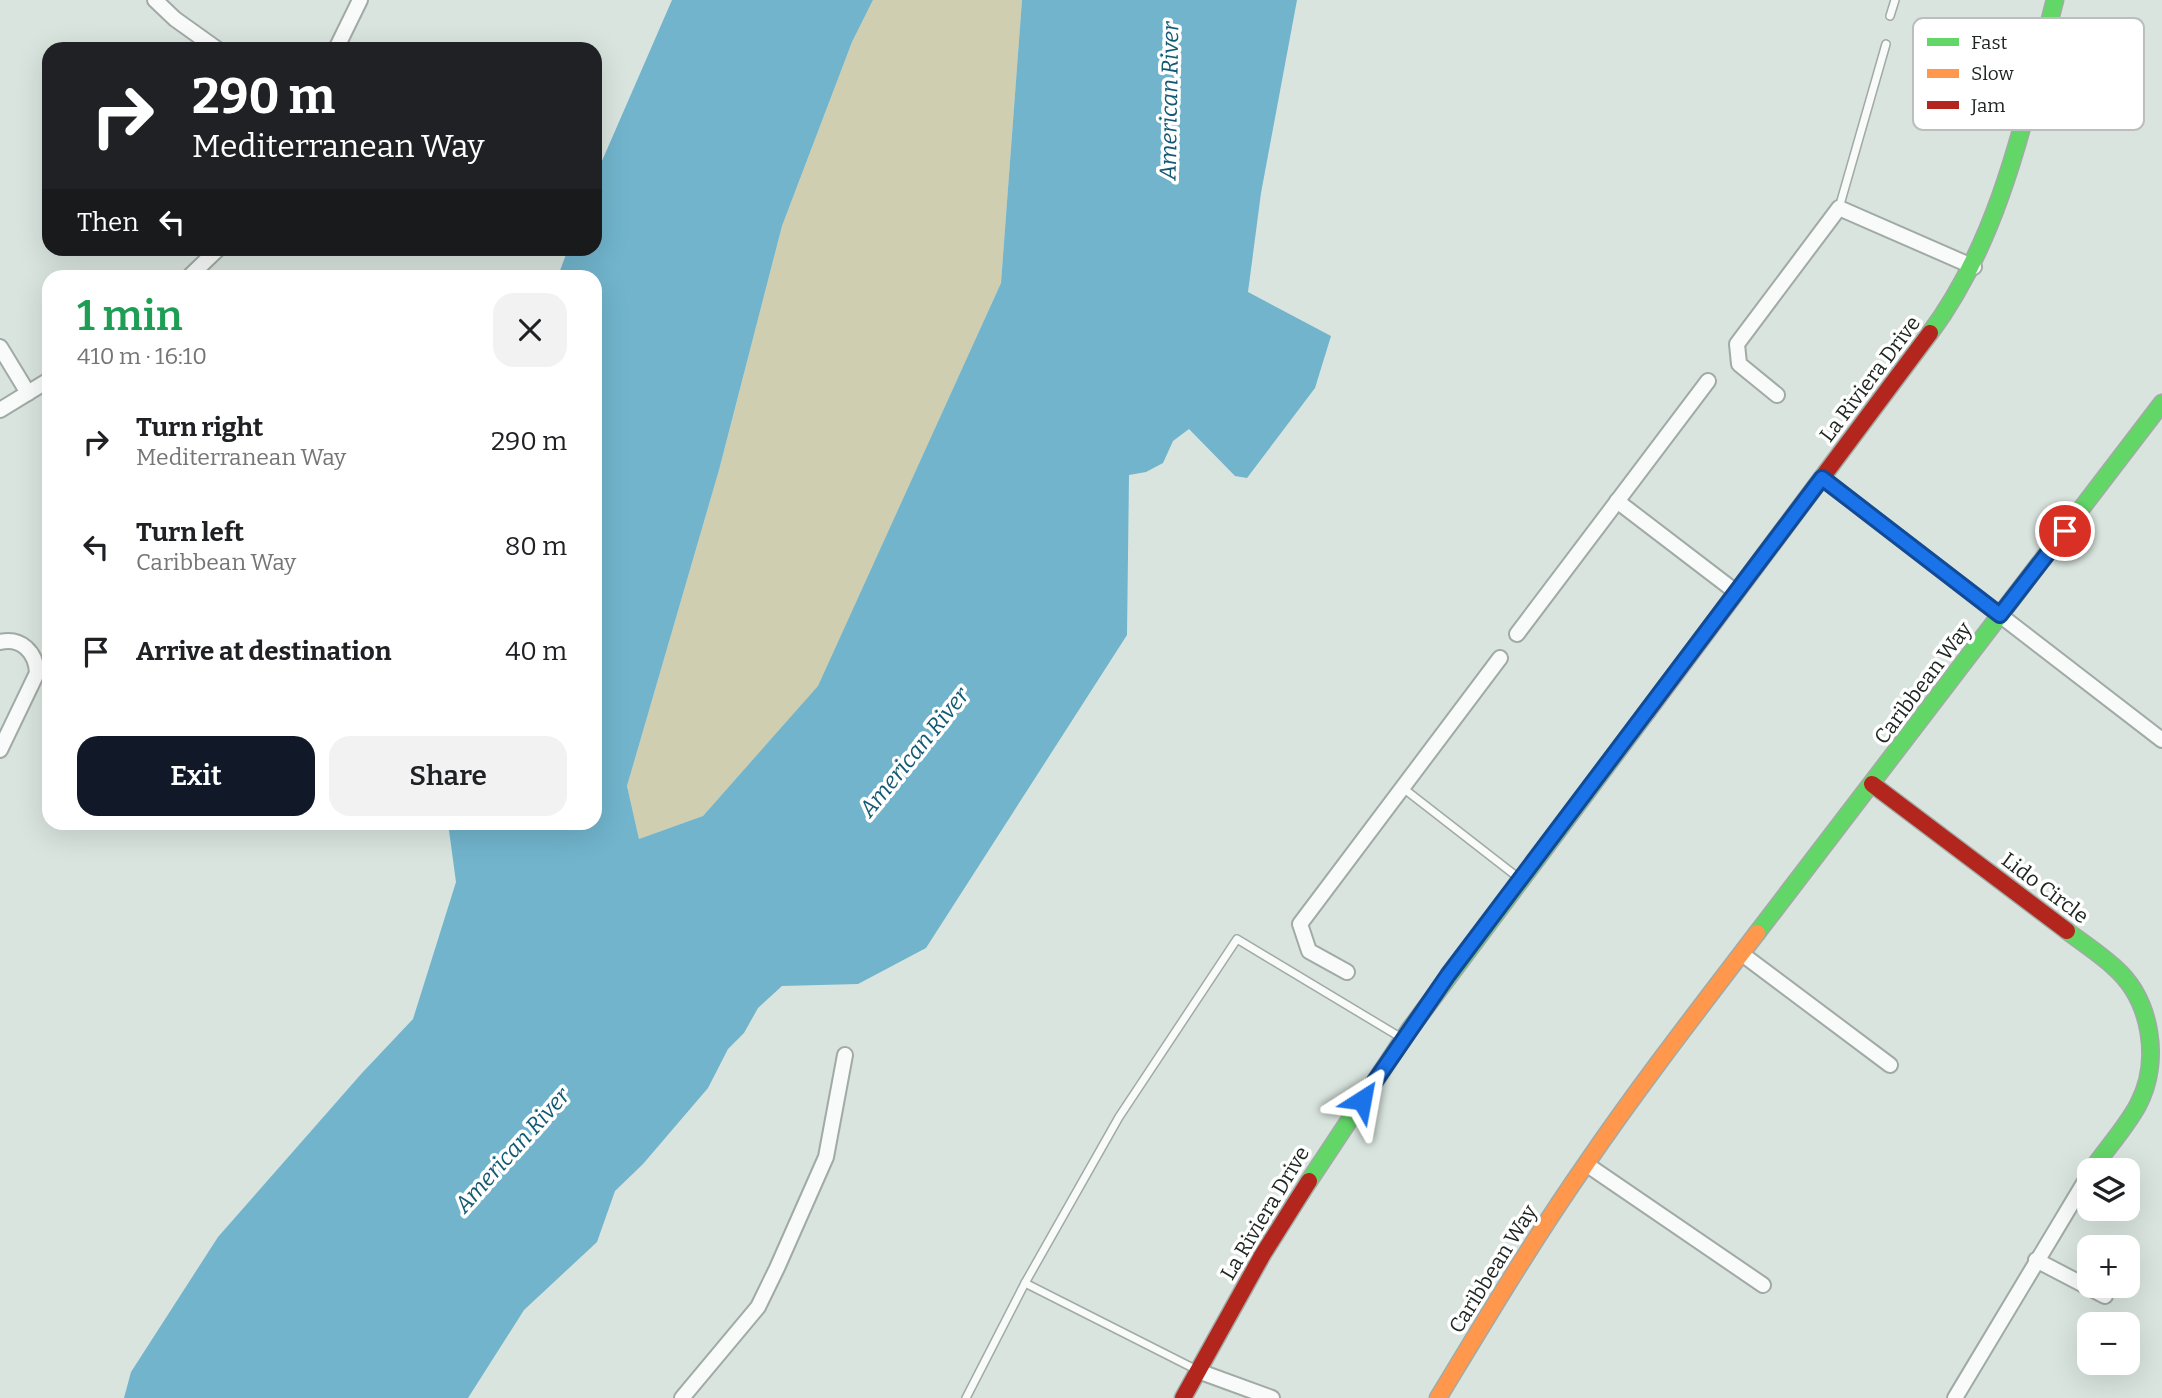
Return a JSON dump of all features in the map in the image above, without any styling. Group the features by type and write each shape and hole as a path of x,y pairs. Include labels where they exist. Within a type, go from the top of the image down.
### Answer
{"street":[{"path":"155,0 175,19 207,42"},
{"path":"339,42 360,0"},
{"name":"La Riviera Drive","path":"2050,18 2055,0"},
{"name":"La Riviera Drive","path":"1183,1398 1263,1254 1334,1141 1403,1039 1954,301 1974,267 1998,207 2019,130"},
{"path":"1777,395 1739,364 1737,344 1839,208 1974,267"},
{"path":"196,270 211,256"},
{"path":"0,347 28,393"},
{"path":"1517,634 1707,381"},
{"path":"0,410 42,384"},
{"name":"Caribbean Way","path":"1438,1398 1517,1268 1586,1164 1742,954 2162,404"},
{"path":"1822,478 2162,740"},
{"path":"1617,501 1736,592"},
{"path":"0,642 13,641 30,651 37,664 37,673 0,750"},
{"path":"1347,972 1309,951 1300,924 1500,658"},
{"name":"Lido Circle","path":"1872,784 2116,968 2141,1001 2157,1055 2142,1098 2100,1158"},
{"path":"1742,954 1890,1065"},
{"path":"682,1398 758,1307 777,1268 826,1157 845,1055"},
{"path":"1586,1164 1763,1285"},
{"name":"Lido Circle","path":"1955,1398 2077,1193"},
{"path":"2036,1260 2077,1281"},
{"path":"1198,1371 1272,1398"}],"lane":[{"path":"1891,16 1895,0"},
{"path":"1839,208 1886,44"},
{"path":"1402,788 1520,879"},
{"path":"967,1398 1024,1283 1119,1117 1237,939 1403,1039"},
{"path":"1024,1283 1198,1371"}],"shaded area":[{"path":"873,0 1022,0 1001,283 818,687 703,816 639,839 627,786 719,470 782,226 852,42"}],"water":[{"name":"American River","path":"672,0 873,0 852,42 782,226 719,470 627,786 639,839 703,816 818,686 1001,283 1022,0 1297,0 1261,193 1248,292 1331,336 1315,388 1247,478 1235,476 1189,429 1173,441 1163,463 1146,472 1129,475 1127,635 926,948 858,984 782,986 758,1008 744,1033 728,1049 708,1088 643,1164 615,1191 597,1242 524,1310 468,1398 124,1398 131,1372 218,1237 413,1019 456,882 449,830 602,830 602,270 560,270 565,256 602,256 602,161"}],"traffic: fast":[{"path":"2050,18 2055,0"},
{"path":"1930,333 1955,296 1976,256 1993,215 2021,130"},
{"path":"1757,933 2162,403"},
{"path":"1309,1181 1409,1030 1647,712"},
{"path":"2067,931 2109,962 2127,981 2137,996 2149,1032 2151,1051 2145,1088 2133,1114 2101,1158"}],"traffic: slow":[{"path":"1438,1398 1586,1164 1757,933"}],"traffic: jam":[{"path":"1647,712 1930,333"},
{"path":"1872,784 2067,931"},
{"path":"1183,1398 1263,1254 1309,1181"}],"route":[{"path":"1362,1100 1448,975 1822,478 2000,615 2065,531"}]}
